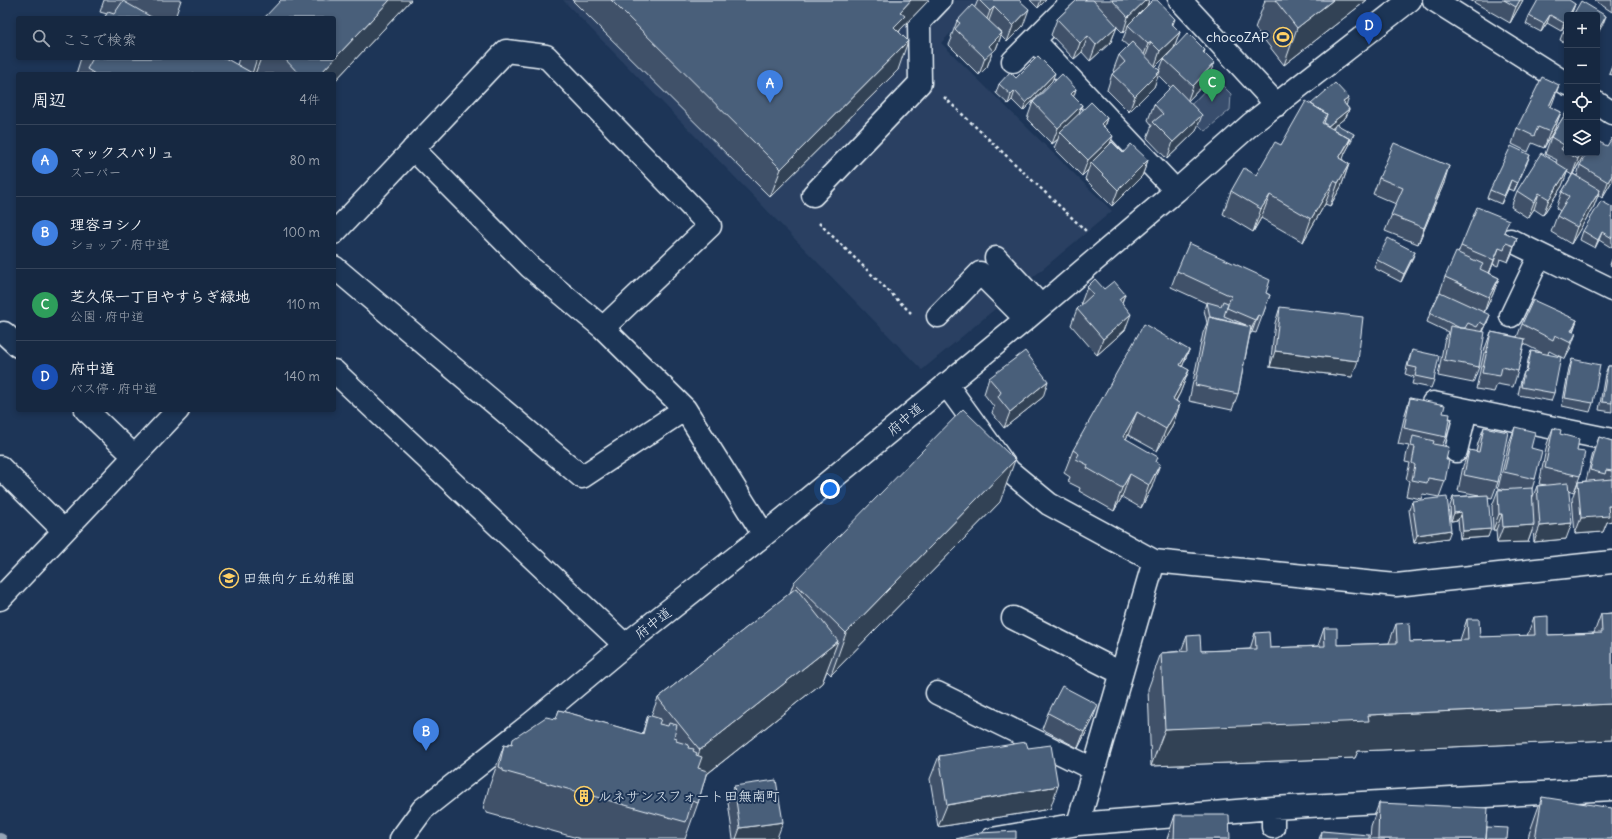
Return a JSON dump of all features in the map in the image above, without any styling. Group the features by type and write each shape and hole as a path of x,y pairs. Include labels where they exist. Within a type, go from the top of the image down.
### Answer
{"street":[{"path":"813,194 914,92 920,83 919,22 940,0"},
{"path":"1014,61 1074,0"},
{"path":"1180,0 1277,105"},
{"name":"府中道","path":"407,838 424,809 533,722 625,645 764,536 1034,312 1176,191 1251,124 1410,0"},
{"path":"1434,0 1564,82"},
{"path":"1034,40 1176,191"},
{"path":"336,231 506,52 546,56 710,226 603,328"},
{"path":"1600,105 1612,113"},
{"path":"413,149 530,267 603,328 685,409 764,536"},
{"path":"1510,240 1612,290"},
{"path":"938,316 1001,254 1034,312"},
{"path":"1511,316 1540,255"},
{"path":"336,269 582,477 685,409"},
{"path":"980,273 1034,312"},
{"path":"336,373 625,645"},
{"path":"946,384 1009,471 1049,504 1154,561 1396,585 1612,562"},
{"path":"1433,403 1612,440"},
{"path":"1456,451 1466,410"},
{"path":"88,412 134,456"},
{"path":"0,599 176,412"},
{"path":"0,467 64,531"},
{"path":"1078,824 1154,561"},
{"path":"1013,618 1121,673"},
{"path":"937,693 1093,769"},
{"path":"992,839 1078,824 1273,818 1612,789"}],"path":[{"path":"939,93 1087,232"},
{"path":"815,219 916,318"}],"shaded area":[{"path":"563,0 982,0 941,43 1112,211 922,370"},
{"path":"1216,79 1231,94 1230,110 1205,131 1185,111"}],"building":[{"path":"281,0 390,0 336,57 336,16 266,16"},
{"path":"611,0 911,0 900,12 905,16 894,27 908,41 781,169"},
{"path":"979,0 1019,0 1029,9 1013,26 994,7 990,11"},
{"path":"1077,0 1093,0 1117,26 1096,45 1088,36 1080,43 1057,19"},
{"path":"1112,0 1146,0 1128,17"},
{"path":"1153,0 1157,0 1175,19 1171,23 1180,32 1160,51 1151,42 1148,44 1128,25"},
{"path":"1275,0 1333,0 1297,28"},
{"path":"1504,0 1520,0 1516,7"},
{"path":"1538,0 1569,0 1575,4 1571,12 1564,12 1564,23 1550,15 1544,24 1529,16"},
{"path":"123,1 149,16 105,16 108,12 114,14"},
{"path":"1581,1 1599,12 1575,12"},
{"path":"972,5 1002,33 989,46 993,51 985,58 955,29 960,23 957,21"},
{"path":"1600,12 1606,16 1600,27"},
{"path":"1188,33 1205,50 1203,52 1214,63 1193,86 1164,59"},
{"path":"1132,42 1160,71 1135,96 1112,74 1125,62 1119,55"},
{"path":"1038,56 1055,73 1026,103 1015,91 1011,95 999,84 1010,72 1016,78"},
{"path":"92,60 229,60 250,72 92,72 87,69"},
{"path":"286,60 333,60 322,72 297,72"},
{"path":"1062,74 1076,89 1071,94 1082,105 1058,128 1033,102"},
{"path":"1542,77 1559,85 1549,106 1561,112 1550,132 1538,127 1534,136 1517,128"},
{"path":"1335,83 1349,98 1343,102 1349,109 1328,126 1324,123 1327,114 1311,104"},
{"path":"1173,85 1202,115 1173,142 1153,122 1163,114 1154,104"},
{"path":"1306,101 1327,114 1322,123 1350,139 1339,158 1349,164 1338,183 1334,181 1311,219 1270,195 1261,209 1231,191 1244,168 1256,175 1275,142 1281,145"},
{"path":"1091,102 1107,118 1101,124 1113,136 1088,160 1060,132"},
{"path":"1564,116 1564,145 1551,137"},
{"path":"1336,124 1354,134 1348,144 1350,139 1333,129"},
{"path":"1612,138 1612,175 1608,182 1580,165 1585,156 1600,156 1600,142 1607,146"},
{"path":"1112,142 1123,153 1131,144 1148,160 1118,190 1091,163"},
{"path":"1394,143 1449,166 1424,228 1391,215 1403,188 1379,178"},
{"path":"1511,146 1530,155 1517,183 1511,180 1504,196 1490,190"},
{"path":"1541,153 1568,170 1549,199 1539,193 1534,202 1517,191"},
{"path":"1572,156 1580,156 1578,159"},
{"path":"1573,174 1600,190 1577,227 1557,216 1569,196 1562,192"},
{"path":"1601,201 1612,207 1612,238 1602,232 1598,240 1583,231"},
{"path":"1477,207 1509,220 1504,232 1517,238 1514,246 1506,243 1504,250 1499,248 1494,260 1461,246"},
{"path":"1388,238 1415,252 1404,274 1377,260"},
{"path":"1189,243 1270,280 1266,293 1270,295 1262,317 1258,315 1255,320 1227,308 1231,296 1177,271"},
{"path":"1456,252 1483,264 1480,269 1499,278 1489,297 1445,277"},
{"path":"1095,279 1104,289 1114,281 1125,294 1119,299 1131,314 1103,339 1077,309 1093,294 1087,287"},
{"path":"1440,292 1490,315 1485,325 1480,322 1477,327 1468,323 1465,328 1460,328 1430,313"},
{"path":"1533,300 1577,320 1571,331 1576,333 1571,343 1555,335 1553,340 1522,324"},
{"path":"1223,301 1228,303 1224,316 1246,325 1210,317 1207,302 1221,306"},
{"path":"1280,307 1363,317 1358,361 1275,351"},
{"path":"1209,317 1251,327 1238,394 1195,385"},
{"path":"1144,324 1189,350 1180,365 1189,370 1173,399 1180,404 1166,429 1137,412 1123,437 1158,457 1156,462 1160,464 1149,485 1130,474 1122,488 1087,468 1088,465 1076,459 1079,454 1073,450"},
{"path":"1450,326 1485,332 1479,367 1444,360"},
{"path":"1491,332 1525,339 1518,371 1502,367 1500,376 1482,373"},
{"path":"1412,350 1439,356 1434,380 1415,376 1417,368 1408,366"},
{"path":"1025,351 1048,381 1010,412 998,397 1001,392 989,378"},
{"path":"1531,351 1561,357 1554,393 1521,387 1524,372 1527,371"},
{"path":"1572,359 1600,365 1593,403 1565,398"},
{"path":"1608,366 1612,366 1612,403 1602,402"},
{"path":"1410,398 1445,405 1443,413 1450,414 1446,437 1404,428"},
{"path":"963,409 1015,460 846,633 794,582"},
{"path":"1484,427 1508,432 1498,482 1464,475 1469,450 1479,452"},
{"path":"1515,427 1535,432 1531,448 1542,451 1535,479 1504,472"},
{"path":"1553,428 1561,430 1560,434 1579,439 1577,451 1585,452 1580,476 1545,468"},
{"path":"1413,436 1434,441 1433,444 1449,447 1446,460 1449,460 1445,481 1428,478 1427,483 1412,480 1415,465 1412,463 1415,447 1411,446"},
{"path":"1599,437 1612,441 1612,471 1606,470 1605,474 1590,470"},
{"path":"1612,479 1612,506 1608,506 1609,516 1581,518 1578,482"},
{"path":"1568,483 1572,523 1540,526 1537,486"},
{"path":"1532,488 1534,525 1503,527 1502,514 1499,514 1498,490"},
{"path":"1488,495 1491,529 1463,531 1461,512 1454,513 1453,497"},
{"path":"1447,497 1451,530 1417,535 1412,501"},
{"path":"796,588 838,641 700,750 658,698"},
{"path":"1612,613 1612,704 1368,715 1369,721 1165,729 1161,653 1188,651 1187,636 1200,635 1201,651 1256,649 1255,633 1269,632 1270,648 1325,646 1324,628 1337,628 1337,645 1397,643 1396,624 1409,623 1410,642 1468,640 1467,619 1479,619 1480,637 1535,635 1534,617 1548,616 1548,635 1602,633 1601,614"},
{"path":"1062,686 1098,705 1084,732 1048,713"},
{"path":"559,710 643,734 648,715 661,719 659,724 668,726 669,723 677,725 674,737 677,738 676,741 689,745 688,748 694,749 693,751 697,753 696,755 702,757 698,768 707,771 698,803 692,801 686,822 503,771 503,769 499,767 504,745 508,746 509,743 512,744 513,739 546,717 556,719"},
{"path":"1026,742 1028,748 1051,745 1058,786 947,805 939,756"},
{"path":"776,780 783,822 740,828 734,786"},
{"path":"1542,797 1612,808 1612,839 1535,839"},
{"path":"1379,803 1488,808 1486,839 1378,839"},
{"path":"1175,815 1229,815 1230,839 1174,839"},
{"path":"1487,827 1508,828 1507,839 1486,839"},
{"path":"1016,831 1016,839 956,839 980,833"},
{"path":"1322,831 1369,835 1369,839 1321,839"}],"place":[{"name":"chocoZAP","path":"1283,37"},
{"name":"府中道","path":"1369,45"},
{"name":"芝久保一丁目やすらぎ緑地","path":"1212,102"},
{"name":"マックスバリュ","path":"770,103"},
{"name":"田無向ケ丘幼稚園","path":"229,578"},
{"name":"理容ヨシノ","path":"426,751"},
{"name":"ルネサンスフォート田無南町","path":"584,796"}]}
